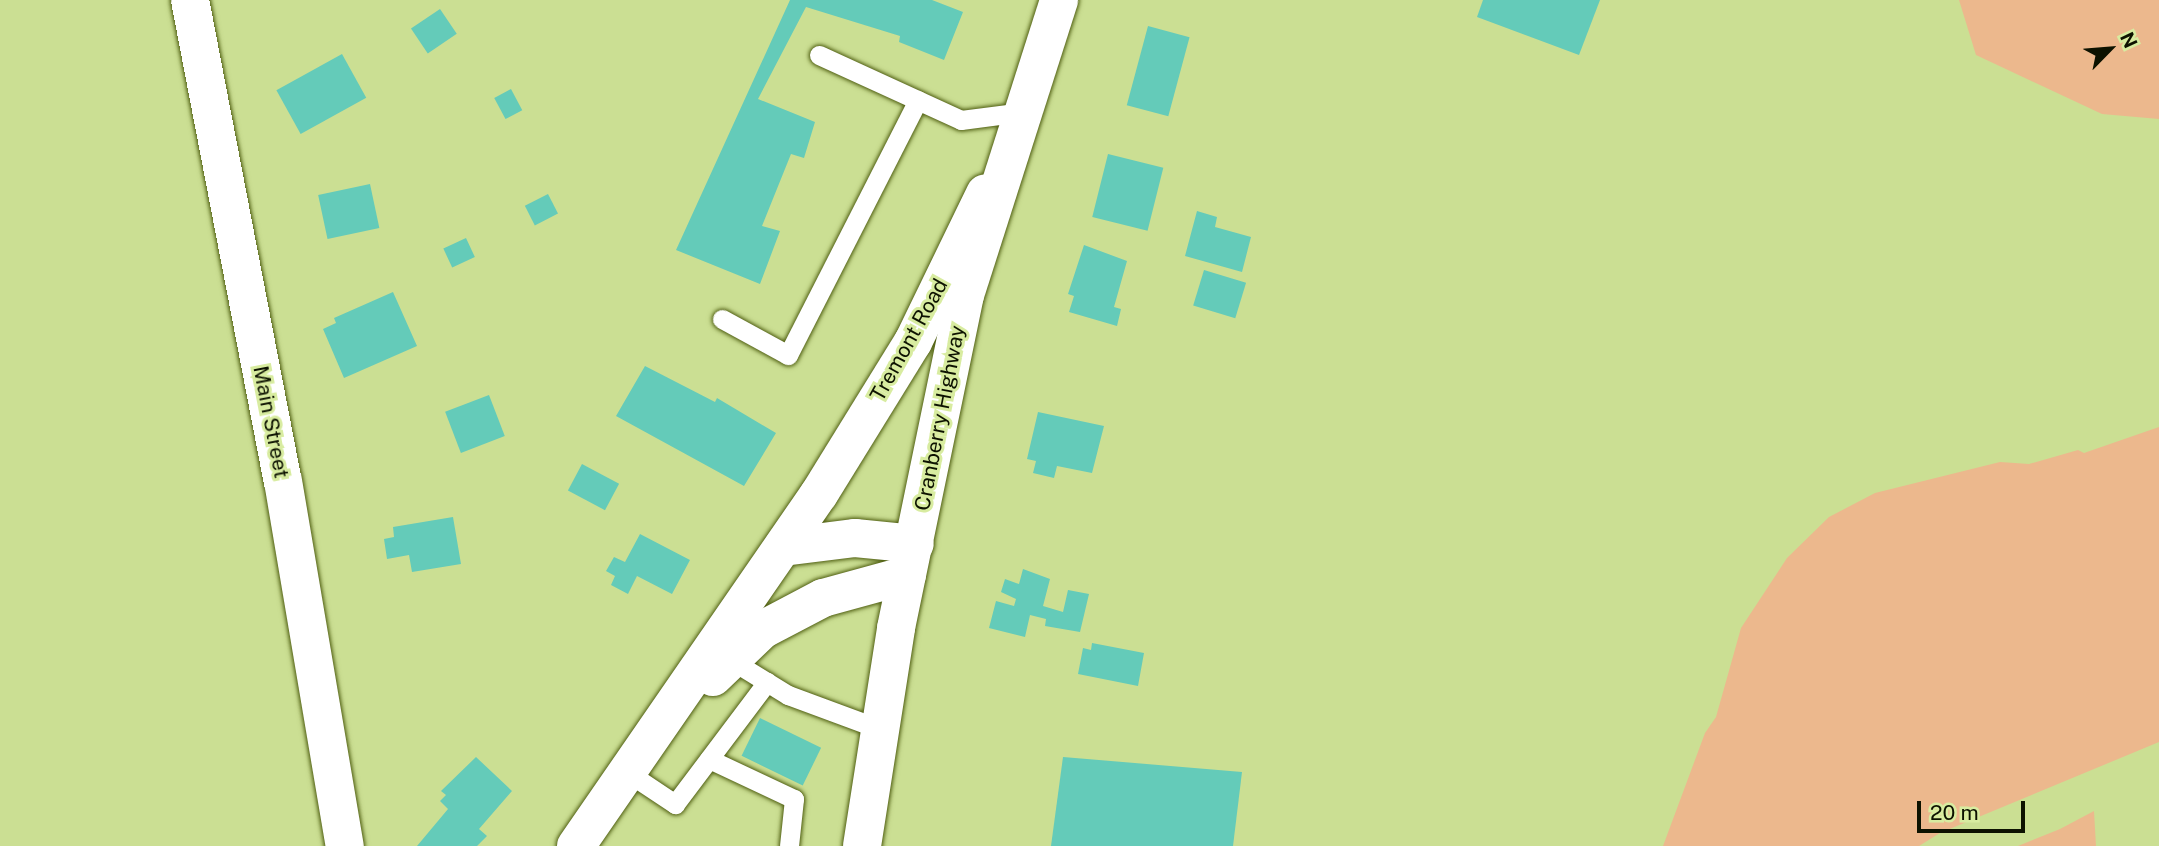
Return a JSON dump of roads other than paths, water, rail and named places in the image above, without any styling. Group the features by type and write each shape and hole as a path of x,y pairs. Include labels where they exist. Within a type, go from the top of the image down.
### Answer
{"main road":[{"name":"Main Street","path":"190,0 283,481 345,846"},
{"name":"Cranberry Highway","path":"862,846 911,560 965,295 1059,0"},
{"name":"Tremont Road","path":"576,846 783,547 913,342 1021,118"},
{"path":"783,547 855,538 911,560"},
{"name":"Tremont Road","path":"655,731 762,630 823,598 911,560"}],"lane":[{"path":"819,55 961,120 1021,118"},
{"path":"722,319 788,355 918,100"},
{"path":"730,660 788,695 880,729"},
{"path":"627,772 675,804 767,682"},
{"path":"709,759 794,799 789,846"}]}
